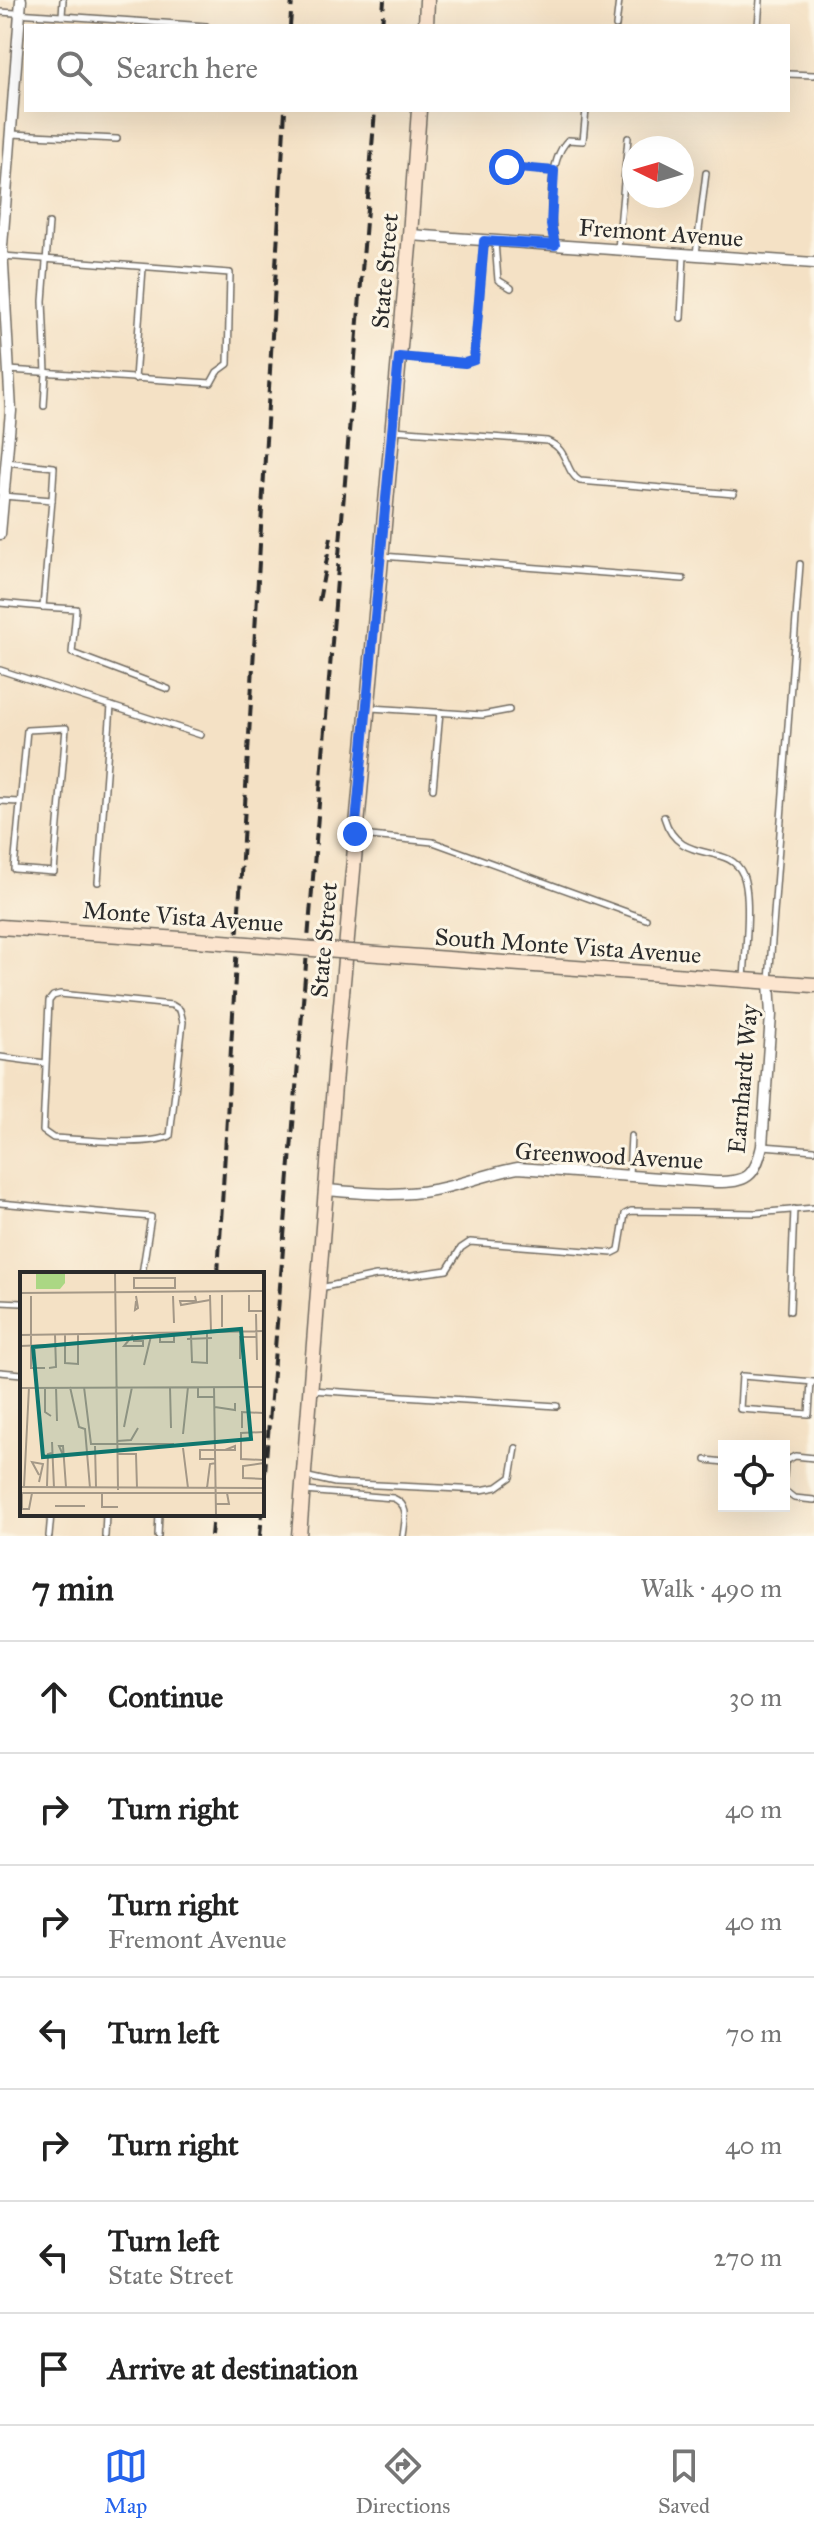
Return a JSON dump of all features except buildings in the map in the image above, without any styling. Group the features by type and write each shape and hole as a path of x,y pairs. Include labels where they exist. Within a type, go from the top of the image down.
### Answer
{"street":[{"path":"0,534 11,411 2,224 21,0"},
{"path":"426,24 427,0"},
{"name":"State Street","path":"299,1536 355,834 419,112"},
{"name":"Fremont Avenue","path":"410,235 814,263"},
{"name":"Monte Vista Avenue","path":"0,927 364,953"},
{"name":"South Monte Vista Avenue","path":"364,953 769,982"},
{"path":"769,982 814,985"},
{"name":"Earnhardt Way","path":"749,1177 758,1163 762,1146 771,1015 769,982"},
{"name":"Greenwood Avenue","path":"326,1190 403,1194 436,1190 492,1172 518,1168 725,1182 749,1177"}],"lane":[{"path":"62,16 63,0"},
{"path":"616,24 619,0"},
{"path":"758,24 760,0"},
{"path":"0,12 177,24"},
{"path":"790,74 814,75"},
{"path":"555,245 551,225 555,159 568,140 583,141 586,112"},
{"path":"11,134 117,139"},
{"path":"507,167 554,171"},
{"path":"696,255 706,173"},
{"path":"617,250 622,199"},
{"path":"44,406 43,301 49,223"},
{"path":"490,241 498,280 511,288"},
{"path":"399,357 465,363 474,360 490,241"},
{"path":"681,318 684,254"},
{"path":"2,256 230,273 228,364 217,372 211,383 9,370"},
{"path":"135,379 143,268"},
{"path":"392,429 547,441 563,452 573,476 580,481 734,494"},
{"path":"6,462 54,467 43,607"},
{"path":"3,496 52,500"},
{"path":"381,556 683,579"},
{"path":"769,982 800,564"},
{"path":"0,603 76,609 72,653 168,689"},
{"path":"0,670 201,735"},
{"path":"98,882 111,706"},
{"path":"367,707 482,715 509,710"},
{"path":"433,789 440,712"},
{"path":"66,728 54,872 14,869 19,802 27,730 66,728"},
{"path":"0,801 19,802"},
{"path":"664,817 668,829 681,845 737,864 744,875 747,891 744,981"},
{"path":"355,834 433,842 646,919"},
{"path":"60,994 153,1002 172,1005 180,1010 183,1022 173,1120 167,1138 138,1141 48,1136 42,1128 45,1063 49,1001 53,996 60,994"},
{"path":"0,1057 45,1063"},
{"path":"629,1175 631,1136"},
{"path":"762,1146 814,1150"},
{"path":"0,1203 151,1217 142,1272"},
{"path":"319,1288 376,1276 447,1270 461,1248 470,1242 613,1253 619,1250 625,1214 631,1211 756,1213 814,1208"},
{"path":"790,1311 794,1209"},
{"path":"0,1302 20,1303"},
{"path":"0,1372 20,1374"},
{"path":"742,1376 813,1382 809,1414 740,1409 742,1376"},
{"path":"310,1390 557,1406"},
{"path":"303,1484 481,1490 497,1487 511,1477 516,1448"},
{"path":"790,1458 814,1458"},
{"path":"706,1460 718,1461"},
{"path":"303,1484 402,1501 406,1508 403,1536"},
{"path":"790,1495 814,1500"},
{"path":"49,1536 51,1516"},
{"path":"105,1536 106,1516"},
{"path":"158,1536 159,1516"}],"railway":[{"path":"290,24 292,0"},
{"path":"382,24 384,0"},
{"path":"218,1272 285,112"},
{"path":"264,1484 375,112"},
{"path":"319,601 331,537"},
{"path":"211,1536 213,1516"},
{"path":"260,1536 262,1516"}],"route":[{"path":"355,834 399,357 465,363 474,360 484,241 555,245 551,225 554,171 507,167"}]}
